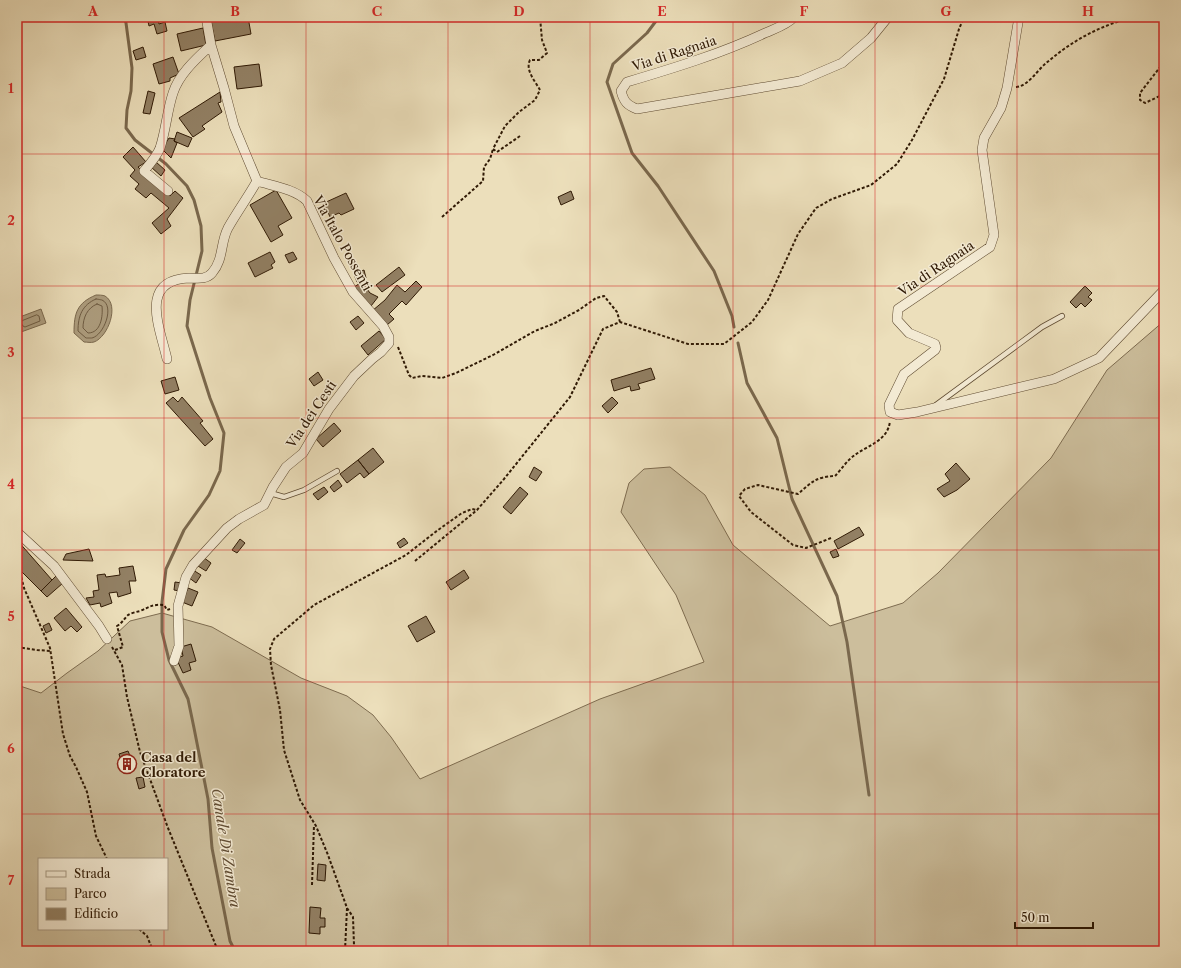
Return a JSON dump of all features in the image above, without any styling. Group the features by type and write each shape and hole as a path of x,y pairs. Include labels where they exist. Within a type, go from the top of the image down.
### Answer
{"street":[{"path":"167,359 156,310 157,295 161,287 168,282 178,279 206,278 210,275 219,262 228,230 257,181 234,126 211,45 206,17"},
{"name":"Via di Ragnaia","path":"794,17 786,24 690,63 627,82 621,91 623,99 627,106 637,109 800,81 842,63 871,38 888,17"},
{"name":"Via di Ragnaia","path":"890,412 889,405 904,374 936,348 935,344 909,333 897,320 898,309 990,247 994,235 982,150 984,138 1001,108 1007,88 1019,17"},
{"path":"168,191 144,170 158,153 175,87 186,71 211,45"},
{"name":"Via Italo Possenti","path":"257,181 288,190 306,201 334,258 353,292 383,326 389,340"},
{"path":"890,412 898,415 932,409 1054,379 1099,358 1164,290"},
{"name":"Via dei Cesti","path":"174,661 179,646 178,606 186,577 193,565 227,528 239,519 264,505 273,487 286,467 303,453 329,409 354,376 381,352 389,340"},
{"path":"17,532 54,566 107,639"}],"lane":[{"path":"932,409 1042,327 1062,316"},
{"path":"270,493 284,497 304,490 337,471"}],"path":[{"path":"442,217 483,181 484,167 490,159 493,149 506,126 519,112 535,100 540,90 529,71 528,65 530,60 539,60 547,53 542,40 540,17"},
{"path":"415,561 478,510 570,397 603,329 620,322 688,344 724,344 752,322 768,300 798,234 816,208 832,199 871,185 897,164 912,140 944,79 959,28 964,17"},
{"path":"1007,88 1021,86 1045,64 1081,38 1116,21 1134,17"},
{"path":"1164,62 1140,93 1140,100 1145,103 1164,94"},
{"path":"493,149 497,152 520,136"},
{"path":"389,340 399,349 409,375 412,378 422,376 442,378 493,355 535,331 555,323 579,310 596,298 604,296 618,312 620,322"},
{"path":"831,538 806,548 793,545 751,512 738,496 745,489 758,485 773,490 798,494 813,480 824,476 835,476 854,455 882,438 889,427 890,412"},
{"path":"356,951 354,945 353,918 347,908 328,855 314,824 300,800 284,750 280,710 271,665 270,649 274,639 314,605 406,555 462,513 472,509 478,510"},
{"path":"17,568 51,651 63,734 70,756 87,792 96,836 107,858"},
{"path":"115,650 123,647 117,626 121,624 128,615 148,606 164,605"},
{"path":"107,639 115,650 122,665 127,697 142,758 168,828 218,951"},
{"path":"17,647 51,651"},
{"path":"312,885 314,824"},
{"path":"345,951 347,908"},
{"path":"140,930 147,936 153,951"},
{"path":"1158,951 1164,943"}],"green space":[{"path":"1164,321 1164,951 17,951 17,685 41,693 98,651 130,621 162,613 212,627 301,678 347,696 373,715 391,737 420,779 600,699 704,662 676,595 621,512 629,483 644,469 670,467 705,495 733,545 830,626 903,603 938,573 1051,458 1107,370"}],"water":[{"path":"96,295 105,296 109,300 112,306 112,313 108,328 104,334 93,342 84,342 74,333 76,314 81,305"},
{"path":"41,309 46,323 21,332 17,318"}],"building":[{"path":"147,17 158,17 159,24 165,22 167,31 157,34 154,24 149,26"},
{"path":"210,17 248,17 251,34 215,41"},
{"path":"203,28 206,45 181,51 177,34"},
{"path":"143,47 146,57 136,60 133,51"},
{"path":"173,57 179,74 170,78 170,81 159,84 153,64"},
{"path":"259,64 262,86 237,89 234,67"},
{"path":"148,91 155,93 150,114 143,113"},
{"path":"220,92 221,102 218,103 222,112 202,126 205,129 193,137 179,118"},
{"path":"177,132 192,138 188,147 174,141"},
{"path":"169,138 175,139 174,141 177,143 171,158 162,149"},
{"path":"133,147 146,162 138,167 170,196 175,191 183,198 167,219 171,226 161,234 152,223 169,208 151,193 146,198 135,189 139,184 130,176 135,170 123,157"},
{"path":"156,162 165,170 161,176 151,167"},
{"path":"276,190 292,218 278,226 283,235 271,242 250,205"},
{"path":"571,191 574,199 561,205 558,197"},
{"path":"346,193 354,209 341,215 339,213 330,217 324,203"},
{"path":"270,252 275,262 271,265 273,268 255,277 248,263"},
{"path":"293,252 297,259 289,263 285,255"},
{"path":"399,267 405,275 382,292 376,285"},
{"path":"364,270 366,278 357,282 354,274"},
{"path":"416,281 422,287 406,305 402,301 389,314 394,319 387,325 372,311 385,300 397,285 405,292"},
{"path":"362,282 370,293 378,297 371,306 354,287"},
{"path":"1085,286 1092,293 1088,297 1092,300 1085,307 1081,303 1076,308 1070,302"},
{"path":"358,316 364,323 356,330 350,322"},
{"path":"379,331 386,339 368,355 361,346"},
{"path":"651,368 655,379 638,384 640,389 631,391 630,386 614,391 611,380"},
{"path":"318,372 323,380 314,386 309,379"},
{"path":"175,377 179,390 165,394 161,381"},
{"path":"173,397 178,402 182,397 203,421 200,423 213,439 205,446 166,403"},
{"path":"612,397 618,403 608,413 602,406"},
{"path":"334,423 341,431 323,447 316,439"},
{"path":"373,448 384,462 369,474 358,460"},
{"path":"358,460 369,474 364,478 360,473 347,483 340,474"},
{"path":"956,463 970,479 957,490 944,497 937,489 950,481 945,474"},
{"path":"534,467 542,472 536,481 529,477"},
{"path":"338,480 342,486 334,492 330,487"},
{"path":"324,487 328,492 318,500 313,494"},
{"path":"520,487 528,494 511,514 503,507"},
{"path":"859,527 864,535 838,549 834,541"},
{"path":"404,538 408,543 400,548 397,543"},
{"path":"240,539 245,543 237,553 232,550"},
{"path":"17,540 52,580 41,591 20,570 17,564"},
{"path":"89,549 93,561 63,560 66,554"},
{"path":"836,549 839,556 833,558 830,552"},
{"path":"203,557 211,563 206,571 198,566"},
{"path":"133,566 136,581 129,581 131,593 118,597 117,592 109,593 112,603 101,607 100,603 90,605 86,598 94,597 93,591 99,590 97,575 105,574 106,577 120,575 119,568"},
{"path":"193,570 201,575 196,583 188,577"},
{"path":"464,570 469,578 451,590 446,582"},
{"path":"57,575 63,583 47,597 41,591"},
{"path":"175,582 182,583 180,591 174,590"},
{"path":"188,588 198,592 192,606 182,602"},
{"path":"66,608 82,627 77,632 71,626 65,631 54,618"},
{"path":"426,616 435,632 417,642 408,626"},
{"path":"49,623 52,630 46,633 43,626"},
{"path":"191,644 196,661 189,663 191,670 183,673 176,658 183,656 181,647"},
{"name":"Casa del Cloratore","path":"128,751 135,768 124,771 119,754"},
{"path":"143,777 145,787 139,789 136,778"},
{"path":"318,864 326,865 325,881 317,880"},
{"path":"310,907 321,908 320,918 325,918 325,927 320,927 320,934 309,933"}],"waterway":[{"name":"Canale Di Zambra","path":"124,17 132,68 131,91 127,110 126,128 135,140 166,164 187,186 194,200 201,226 202,251 190,300 187,326 210,398 224,433 220,471 209,495 184,530 166,569 162,602 162,632 169,660 188,699 208,799 212,848 230,941 235,951"},
{"path":"659,17 647,33 613,64 607,82 632,153 658,186 714,271 732,316 734,327"},
{"path":"738,343 747,383 777,438 792,499 837,596 847,642 869,795"}],"place":[{"name":"Casa del Cloratore","path":"127,764"}]}
